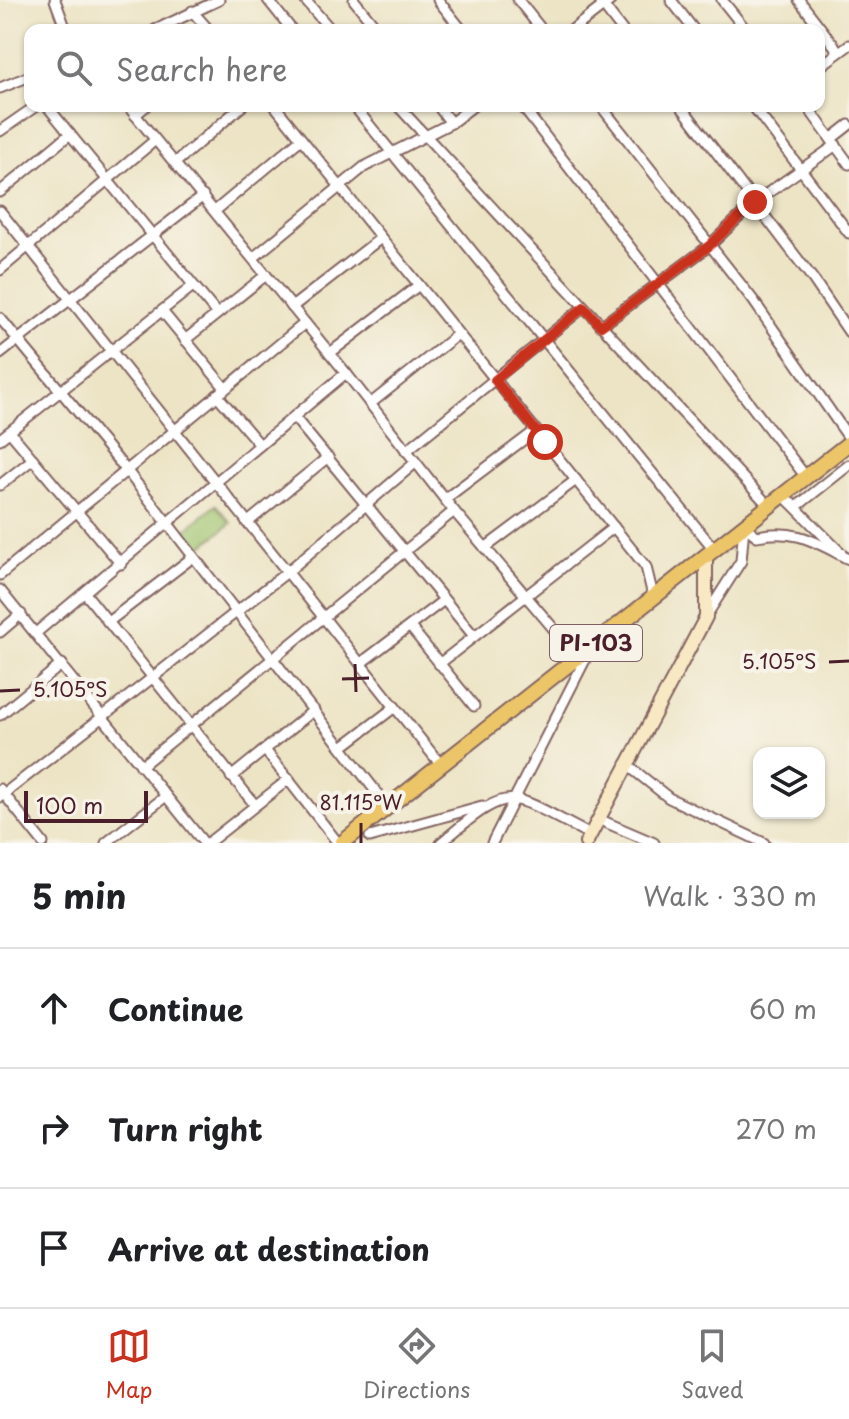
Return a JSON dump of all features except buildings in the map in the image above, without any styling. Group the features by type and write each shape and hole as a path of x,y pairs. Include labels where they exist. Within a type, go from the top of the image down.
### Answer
{"main road":[{"name":"PI-103","path":"340,843 363,834 388,807 849,440"}],"street":[{"path":"55,0 64,24"},
{"path":"167,24 219,0"},
{"path":"268,0 287,24"},
{"path":"305,0 326,24"},
{"path":"354,0 373,24"},
{"path":"438,0 457,24"},
{"path":"518,0 537,24"},
{"path":"671,0 689,24"},
{"path":"722,0 741,24"},
{"path":"799,0 817,24"},
{"path":"579,24 604,2 618,24"},
{"path":"192,11 204,24"},
{"path":"825,34 839,52"},
{"path":"825,62 849,45"},
{"path":"0,88 24,78"},
{"path":"2,125 25,112"},
{"path":"52,112 217,314"},
{"path":"133,112 330,353 454,511 564,641"},
{"path":"135,115 139,112"},
{"path":"175,163 235,112"},
{"path":"280,112 646,567 653,596"},
{"path":"359,112 545,339 710,553 706,617"},
{"path":"403,112 769,506"},
{"path":"443,112 451,123"},
{"path":"253,258 338,185 451,123 465,112"},
{"path":"527,112 806,477"},
{"path":"606,112 753,300 849,440"},
{"path":"686,112 849,332"},
{"path":"758,112 849,233"},
{"path":"811,112 849,164"},
{"path":"601,326 709,246 755,202 803,171 849,125"},
{"path":"0,192 70,134"},
{"path":"215,211 301,139"},
{"path":"0,270 154,141"},
{"path":"0,354 203,196"},
{"path":"0,211 109,352 441,765"},
{"path":"292,307 381,238"},
{"path":"185,340 266,275"},
{"path":"330,353 419,285"},
{"path":"0,439 193,286"},
{"path":"406,451 584,307"},
{"path":"162,311 260,445"},
{"path":"0,318 59,393 127,471 388,807"},
{"path":"0,575 79,513 305,323"},
{"path":"370,404 458,334"},
{"path":"37,632 346,373"},
{"path":"294,417 474,636"},
{"path":"445,499 535,431"},
{"path":"10,432 121,564"},
{"path":"247,523 328,457"},
{"path":"0,485 33,459"},
{"path":"43,843 1,793 286,573 415,463"},
{"path":"796,507 849,465"},
{"path":"485,548 576,480"},
{"path":"783,495 848,559"},
{"path":"141,766 454,511"},
{"path":"744,526 757,536 780,531 797,535 848,559"},
{"path":"363,834 518,798 588,838 706,617 741,561 744,526"},
{"path":"439,664 614,527"},
{"path":"108,622 193,557"},
{"path":"0,590 4,603 21,614 37,632 141,766 206,843 289,779"},
{"path":"85,593 255,805"},
{"path":"361,663 444,600"},
{"path":"0,632 21,614"},
{"path":"411,628 474,706"},
{"path":"492,843 518,798 591,647"},
{"path":"0,715 62,664"},
{"path":"342,747 395,707"},
{"path":"231,777 314,710"},
{"path":"265,750 340,843"},
{"path":"626,764 669,798 764,843"},
{"path":"106,843 166,796"},
{"path":"441,843 488,804"},
{"path":"598,819 654,843"},
{"path":"363,834 382,843"}],"green space":[{"path":"216,505 231,523 199,549 184,531"}],"route":[{"path":"545,442 495,380 584,307 601,326 709,246 755,202"}]}
